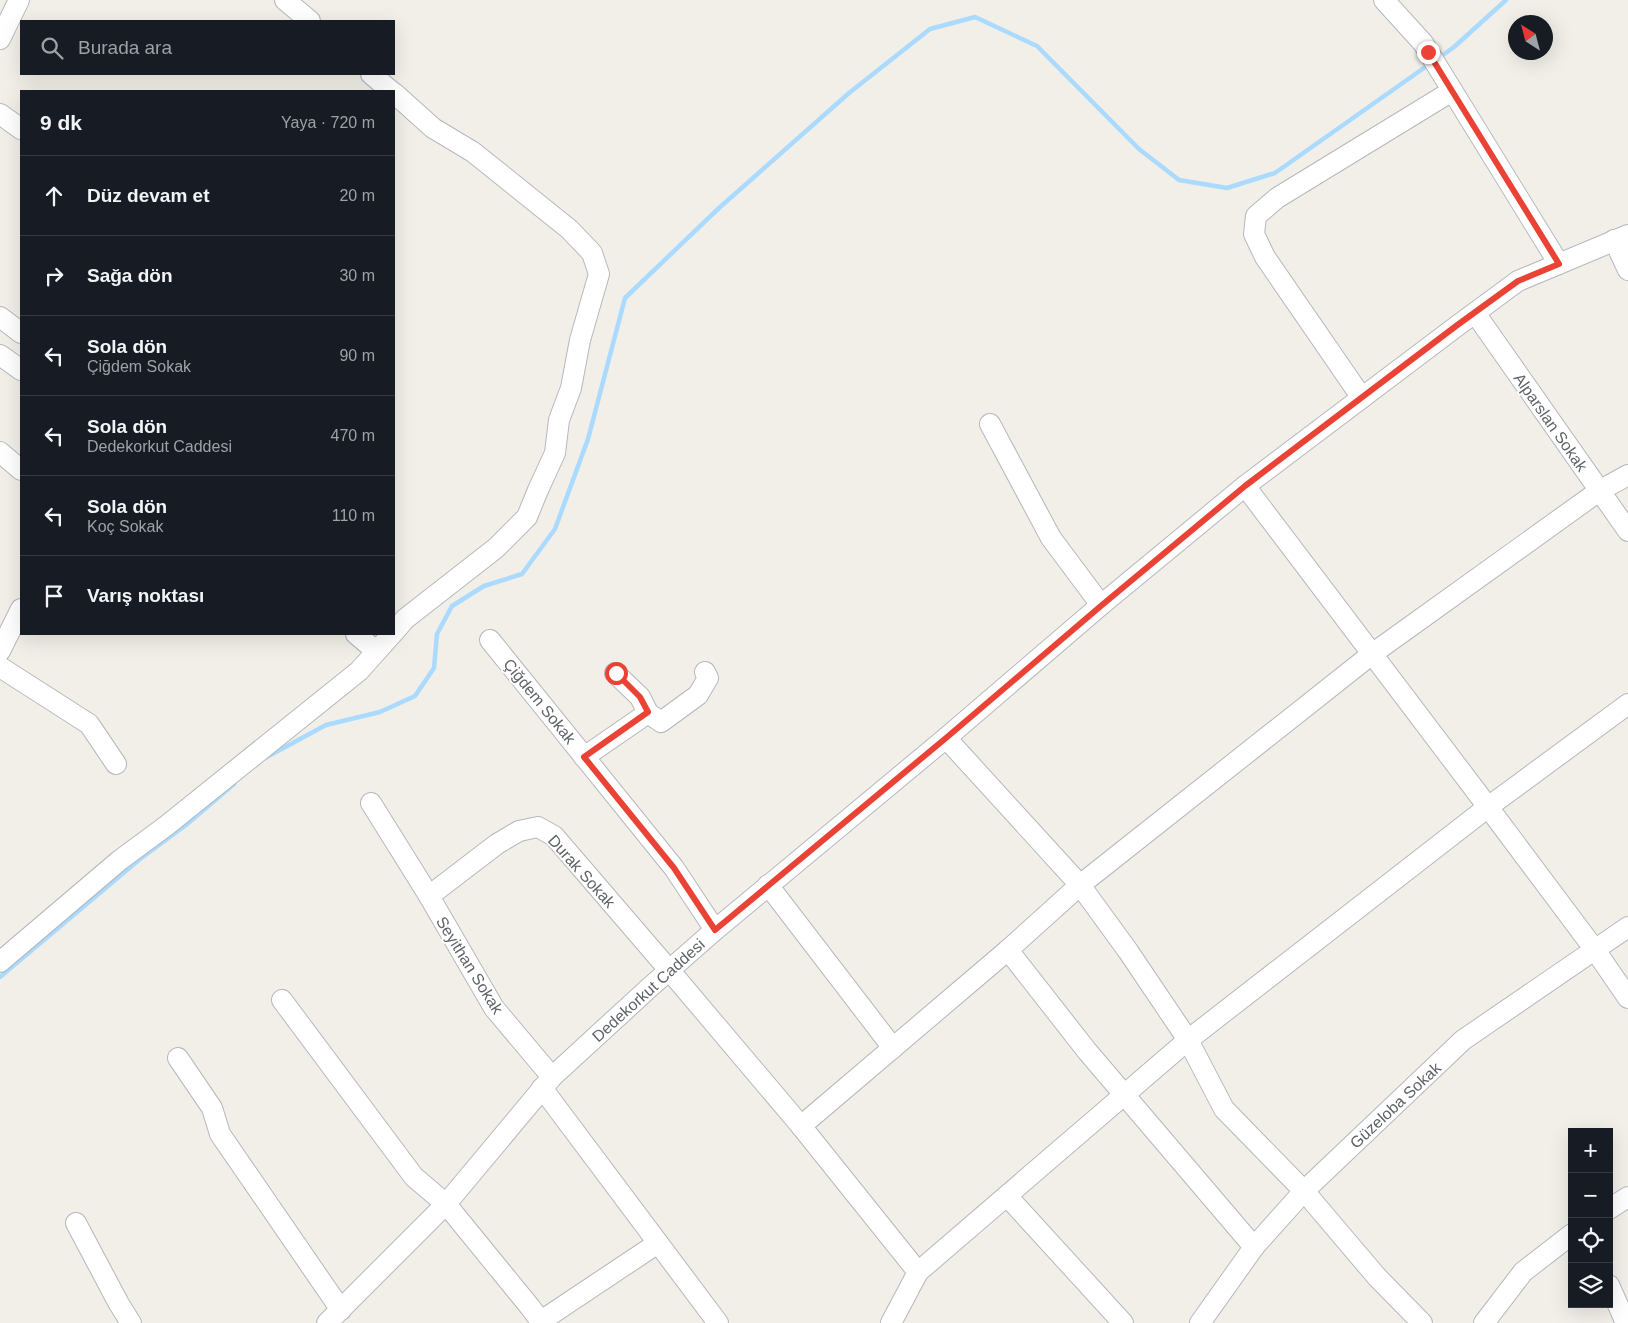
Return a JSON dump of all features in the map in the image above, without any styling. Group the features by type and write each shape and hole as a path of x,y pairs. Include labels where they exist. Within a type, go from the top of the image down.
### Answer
{"street":[{"path":"0,39 19,0"},
{"path":"285,0 309,20"},
{"path":"1384,0 1423,43 1559,264"},
{"path":"372,75 390,90"},
{"path":"1362,398 1265,257 1254,234 1256,216 1277,198 1452,91"},
{"path":"395,95 433,128 473,152 569,229 592,253 599,274 580,340 571,388 559,420 555,453 527,517 496,548 405,619 395,631"},
{"path":"0,114 20,128"},
{"path":"1621,237 1628,270"},
{"name":"Dedekorkut Caddesi","path":"334,1317 446,1204 547,1082 649,988 768,885 1245,486 1518,281 1621,237"},
{"name":"Alparslan Sokak","path":"1475,313 1628,531"},
{"path":"0,318 20,332"},
{"path":"0,355 20,369"},
{"path":"990,424 1051,538 1102,605"},
{"path":"0,452 20,469"},
{"path":"801,1126 1008,950 1080,885 1372,654 1599,491 1628,475"},
{"path":"1245,486 1595,950 1628,998"},
{"path":"0,651 20,611"},
{"path":"357,635 376,652"},
{"path":"0,962 120,860 166,826 359,671 391,635"},
{"name":"Çiğdem Sokak","path":"490,640 674,868 715,930"},
{"path":"0,667 89,724 116,764"},
{"path":"616,673 640,697 648,712 661,722 698,695 708,678 705,672"},
{"path":"891,1323 918,1272 1188,1040 1488,807 1628,704"},
{"path":"584,757 648,712"},
{"path":"946,738 1080,885 1128,951 1188,1040 1224,1109 1304,1191 1377,1277 1422,1323"},
{"name":"Seyithan Sokak","path":"371,803 429,896 494,1008 658,1242 718,1323"},
{"name":"Durak Sokak","path":"429,896 497,844 518,831 538,827 554,836 801,1126 918,1272"},
{"path":"768,885 894,1048"},
{"name":"Güzeloba Sokak","path":"1200,1323 1254,1247 1304,1191 1463,1040 1628,927"},
{"path":"1008,950 1124,1096 1254,1247"},
{"path":"282,1000 414,1177 446,1204 541,1322 658,1242"},
{"path":"178,1058 212,1108 220,1134 334,1317"},
{"path":"1007,1196 1123,1323"},
{"path":"1613,1206 1628,1197"},
{"path":"76,1223 131,1323"},
{"path":"1484,1323 1523,1272 1568,1237"},
{"path":"1613,1294 1626,1323"}],"waterway":[{"path":"1439,58 1454,47 1506,0"},
{"path":"265,758 326,725 380,712 415,696 434,668 437,634 452,606 484,586 522,574 555,529 588,439 625,298 719,208 849,93 930,29 975,17 1037,46 1139,149 1179,180 1227,188 1275,173 1431,63"},
{"path":"0,977 140,859 186,825 234,784"}],"route":[{"path":"616,673 640,697 648,712 584,757 674,868 715,930 1245,486 1518,281 1559,264 1428,52"}]}
